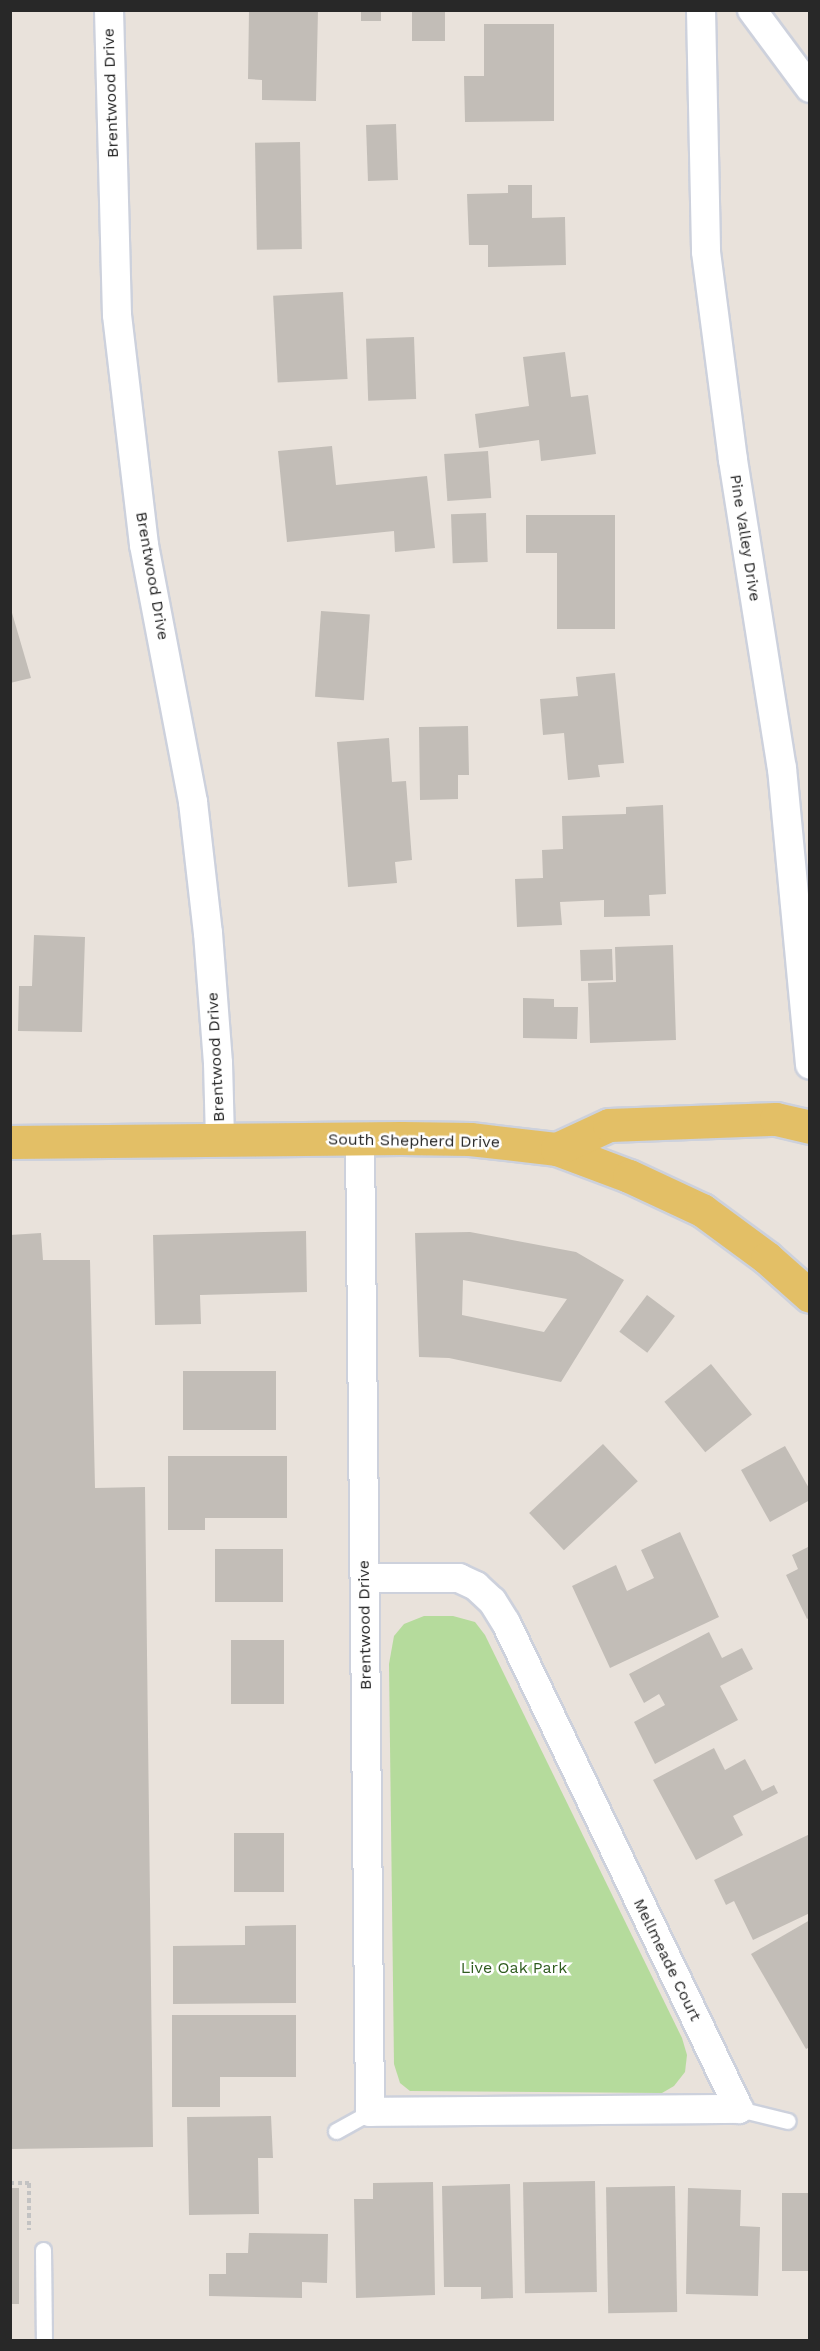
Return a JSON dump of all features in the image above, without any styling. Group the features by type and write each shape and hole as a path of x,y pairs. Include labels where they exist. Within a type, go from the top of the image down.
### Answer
{"main road":[{"path":"557,1149 609,1125 776,1119 810,1126"},
{"name":"South Shepherd Drive","path":"10,1142 470,1139 557,1149 629,1176 702,1210 767,1258 810,1296"}],"street":[{"name":"Brentwood Drive","path":"109,10 117,315 144,545 193,802 210,957 218,1063 220,1140"},
{"name":"Pine Valley Drive","path":"701,10 706,252 733,460 782,768 810,1065"},
{"path":"752,10 810,88"},
{"name":"Brentwood Drive","path":"360,1138 370,2112"},
{"name":"Mellmeade Court","path":"365,1578 459,1578 476,1586 492,1601 506,1623 739,2109"},
{"path":"370,2112 739,2109"}],"lane":[{"path":"739,2109 788,2121"},
{"path":"336,2131 370,2112"},
{"path":"43,2250 44,2340"}],"path":[{"path":"10,2183 29,2183 29,2250 43,2250"}],"green space":[{"name":"Live Oak Park","path":"424,1616 453,1616 475,1622 485,1635 682,2038 687,2055 685,2072 674,2086 662,2093 410,2091 400,2083 394,2064 389,1664 394,1636 404,1624"}],"building":[{"path":"249,10 318,10 316,101 262,100 262,80 248,79"},
{"path":"361,10 381,10 381,21 361,21"},
{"path":"412,10 445,10 445,41 412,41"},
{"path":"484,24 554,24 554,121 465,122 464,76 484,76"},
{"path":"396,124 398,180 368,181 366,125"},
{"path":"300,142 302,249 257,250 255,143"},
{"path":"508,185 532,185 532,218 565,217 566,265 488,267 488,245 469,245 467,194 508,193"},
{"path":"343,292 348,379 278,383 273,296"},
{"path":"414,337 416,399 368,401 366,339"},
{"path":"565,352 571,397 588,395 596,454 541,461 539,440 479,448 475,414 529,406 523,357"},
{"path":"332,446 336,485 427,476 435,548 395,552 394,531 287,542 278,451"},
{"path":"488,451 491,498 447,501 444,454"},
{"path":"486,513 488,562 453,563 451,514"},
{"path":"526,515 615,515 615,629 557,629 557,553 526,553"},
{"path":"10,606 31,678 10,683"},
{"path":"321,611 370,614 364,700 315,697"},
{"path":"615,673 624,763 598,765 600,777 568,780 564,733 543,735 540,699 578,696 576,677"},
{"path":"468,726 469,775 458,775 458,799 420,800 419,727"},
{"path":"389,738 392,782 406,781 412,860 395,862 397,883 348,887 337,742"},
{"path":"663,805 666,894 649,895 650,916 604,917 604,900 560,902 562,925 517,927 515,879 543,878 542,850 563,849 562,816 626,814 626,807"},
{"path":"34,935 85,937 82,1032 18,1031 19,986 32,986"},
{"path":"673,945 676,1040 590,1043 588,983 616,982 615,947"},
{"path":"612,949 613,980 581,981 580,950"},
{"path":"523,998 554,999 554,1007 578,1007 577,1039 523,1038"},
{"path":"306,1231 307,1292 200,1295 201,1324 155,1325 153,1235"},
{"path":"470,1232 576,1252 624,1280 561,1382 449,1358 419,1357 415,1233","holes":["463,1280 567,1299 544,1332 462,1315"]},
{"path":"41,1233 43,1260 90,1260 95,1488 145,1487 153,2147 10,2149 10,1235"},
{"path":"647,1295 675,1316 647,1353 619,1332"},
{"path":"711,1364 752,1415 705,1452 664,1402"},
{"path":"183,1371 276,1371 276,1430 183,1430"},
{"path":"603,1444 638,1481 564,1550 529,1513"},
{"path":"785,1446 810,1490 810,1500 770,1522 741,1470"},
{"path":"168,1456 287,1456 287,1518 205,1518 205,1530 168,1530"},
{"path":"680,1532 719,1617 610,1668 572,1586 616,1565 627,1591 654,1578 641,1550"},
{"path":"810,1546 810,1617 807,1619 786,1575 798,1569 792,1555"},
{"path":"215,1549 283,1549 283,1602 215,1602"},
{"path":"709,1632 722,1658 742,1648 753,1669 720,1686 738,1720 655,1764 634,1722 665,1705 659,1694 644,1703 629,1674"},
{"path":"231,1640 284,1640 284,1704 231,1704"},
{"path":"714,1748 725,1770 745,1759 762,1791 774,1785 778,1793 733,1816 743,1835 696,1860 653,1780"},
{"path":"234,1833 284,1833 284,1892 234,1892"},
{"path":"810,1834 810,1913 753,1940 734,1901 726,1905 714,1880"},
{"path":"810,1920 810,2047 806,2049 751,1954"},
{"path":"296,1925 296,2003 173,2004 173,1946 245,1945 245,1926"},
{"path":"172,2015 296,2015 296,2077 220,2077 220,2107 172,2107"},
{"path":"271,2116 273,2158 258,2158 259,2214 189,2215 187,2117"},
{"path":"595,2181 597,2292 525,2293 523,2182"},
{"path":"433,2182 435,2295 356,2298 354,2199 373,2199 373,2183"},
{"path":"510,2184 513,2298 481,2299 481,2287 444,2287 442,2186"},
{"path":"675,2186 677,2312 608,2313 606,2187"},
{"path":"10,2188 19,2188 19,2304 10,2304"},
{"path":"688,2188 741,2190 740,2226 760,2227 758,2296 686,2294"},
{"path":"782,2193 810,2193 810,2271 782,2271"},
{"path":"249,2233 328,2234 327,2283 302,2282 302,2298 209,2296 209,2274 226,2274 226,2253 248,2253"}]}
